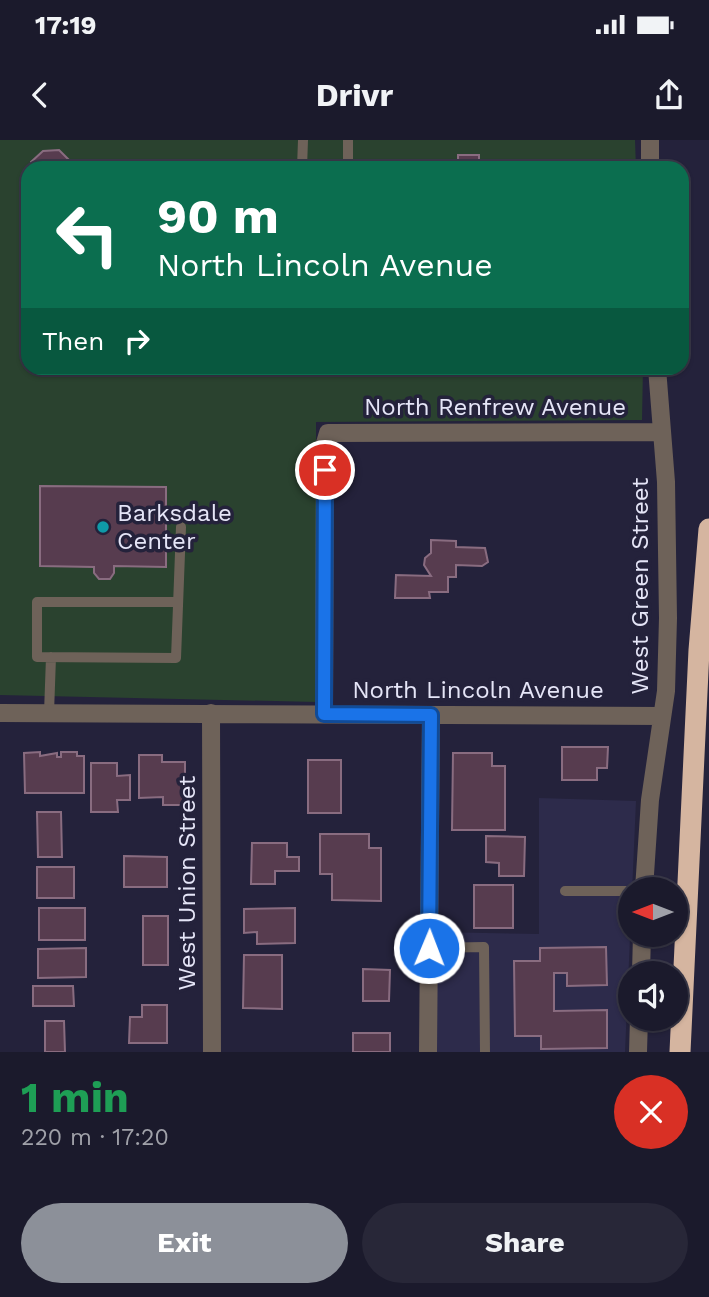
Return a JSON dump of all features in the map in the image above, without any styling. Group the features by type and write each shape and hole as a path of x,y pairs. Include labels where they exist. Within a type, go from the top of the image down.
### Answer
{"highway":[{"path":"680,1052 699,650 709,529"}],"street":[{"path":"650,140 650,161"},
{"name":"West Green Street","path":"645,877 650,800 666,691 668,618 658,375"},
{"name":"North Renfrew Avenue","path":"324,714 325,443 328,433 662,432"},
{"name":"North Lincoln Avenue","path":"0,713 661,716"},
{"name":"West Union Street","path":"211,713 212,1052"},
{"path":"428,1052 431,715"},
{"path":"638,1052 639,1031"}],"lane":[{"path":"303,140 303,161"},
{"path":"348,140 348,161"},
{"path":"176,602 37,602 37,657 176,658 176,602 181,527"},
{"path":"49,713 51,657"},
{"path":"565,891 618,891"},
{"path":"429,948 484,947 485,1052"}],"shaded area":[{"path":"539,798 636,801 633,877 618,877 618,947 630,947 629,961 618,961 618,1031 626,1031 625,1052 436,1052 437,932 539,934"}],"green space":[{"path":"0,140 635,140 636,161 21,161 21,375 643,375 642,420 316,422 317,702 0,695"}],"building":[{"path":"59,150 70,161 32,161 43,151"},
{"path":"458,155 479,155 479,161 458,161"},
{"name":"Barksdale Center","path":"40,486 166,487 166,567 114,566 110,579 99,579 94,573 94,567 40,566"},
{"path":"431,540 456,541 456,547 485,548 488,562 482,566 456,565 456,577 448,577 448,592 429,592 430,598 395,598 396,575 431,576 424,565 425,558 431,553"},
{"path":"562,747 608,747 607,768 597,768 597,780 562,780"},
{"path":"40,752 40,756 57,753 57,757 61,757 61,752 77,752 77,756 84,756 84,793 25,793 24,753"},
{"path":"453,753 492,753 492,766 505,766 505,830 452,830"},
{"path":"139,755 162,755 162,762 185,762 185,805 163,805 163,797 139,798"},
{"path":"308,760 341,760 341,813 308,813"},
{"path":"91,763 117,763 117,776 130,775 130,800 117,800 118,812 91,812"},
{"path":"37,812 61,812 62,857 38,857"},
{"path":"320,834 369,834 369,848 381,848 381,901 332,900 332,874 320,874"},
{"path":"486,836 525,837 524,876 499,876 499,863 486,862"},
{"path":"252,843 287,843 287,857 299,857 299,871 275,871 275,884 251,884"},
{"path":"124,856 167,857 167,887 124,887"},
{"path":"37,867 74,867 74,898 37,898"},
{"path":"474,885 513,885 513,928 474,928"},
{"path":"39,908 85,908 85,940 39,940"},
{"path":"295,908 295,943 257,944 257,932 244,933 244,909"},
{"path":"143,916 168,916 168,965 143,965"},
{"path":"606,947 607,985 567,986 567,973 554,973 554,1011 607,1010 607,1048 541,1049 541,1036 515,1036 514,961 540,961 540,948"},
{"path":"86,948 86,977 38,978 38,949"},
{"path":"244,955 282,955 282,1009 243,1008"},
{"path":"363,969 390,970 389,1001 363,1001"},
{"path":"33,986 73,986 74,1006 33,1006"},
{"path":"142,1005 167,1005 167,1043 129,1043 130,1017 142,1017"},
{"path":"45,1021 64,1021 65,1052 45,1052"},
{"path":"353,1033 390,1033 390,1052 353,1052"}],"place":[{"name":"Barksdale Center","path":"103,527"}],"route":[{"path":"325,470 324,714 431,715 429,948"}]}
